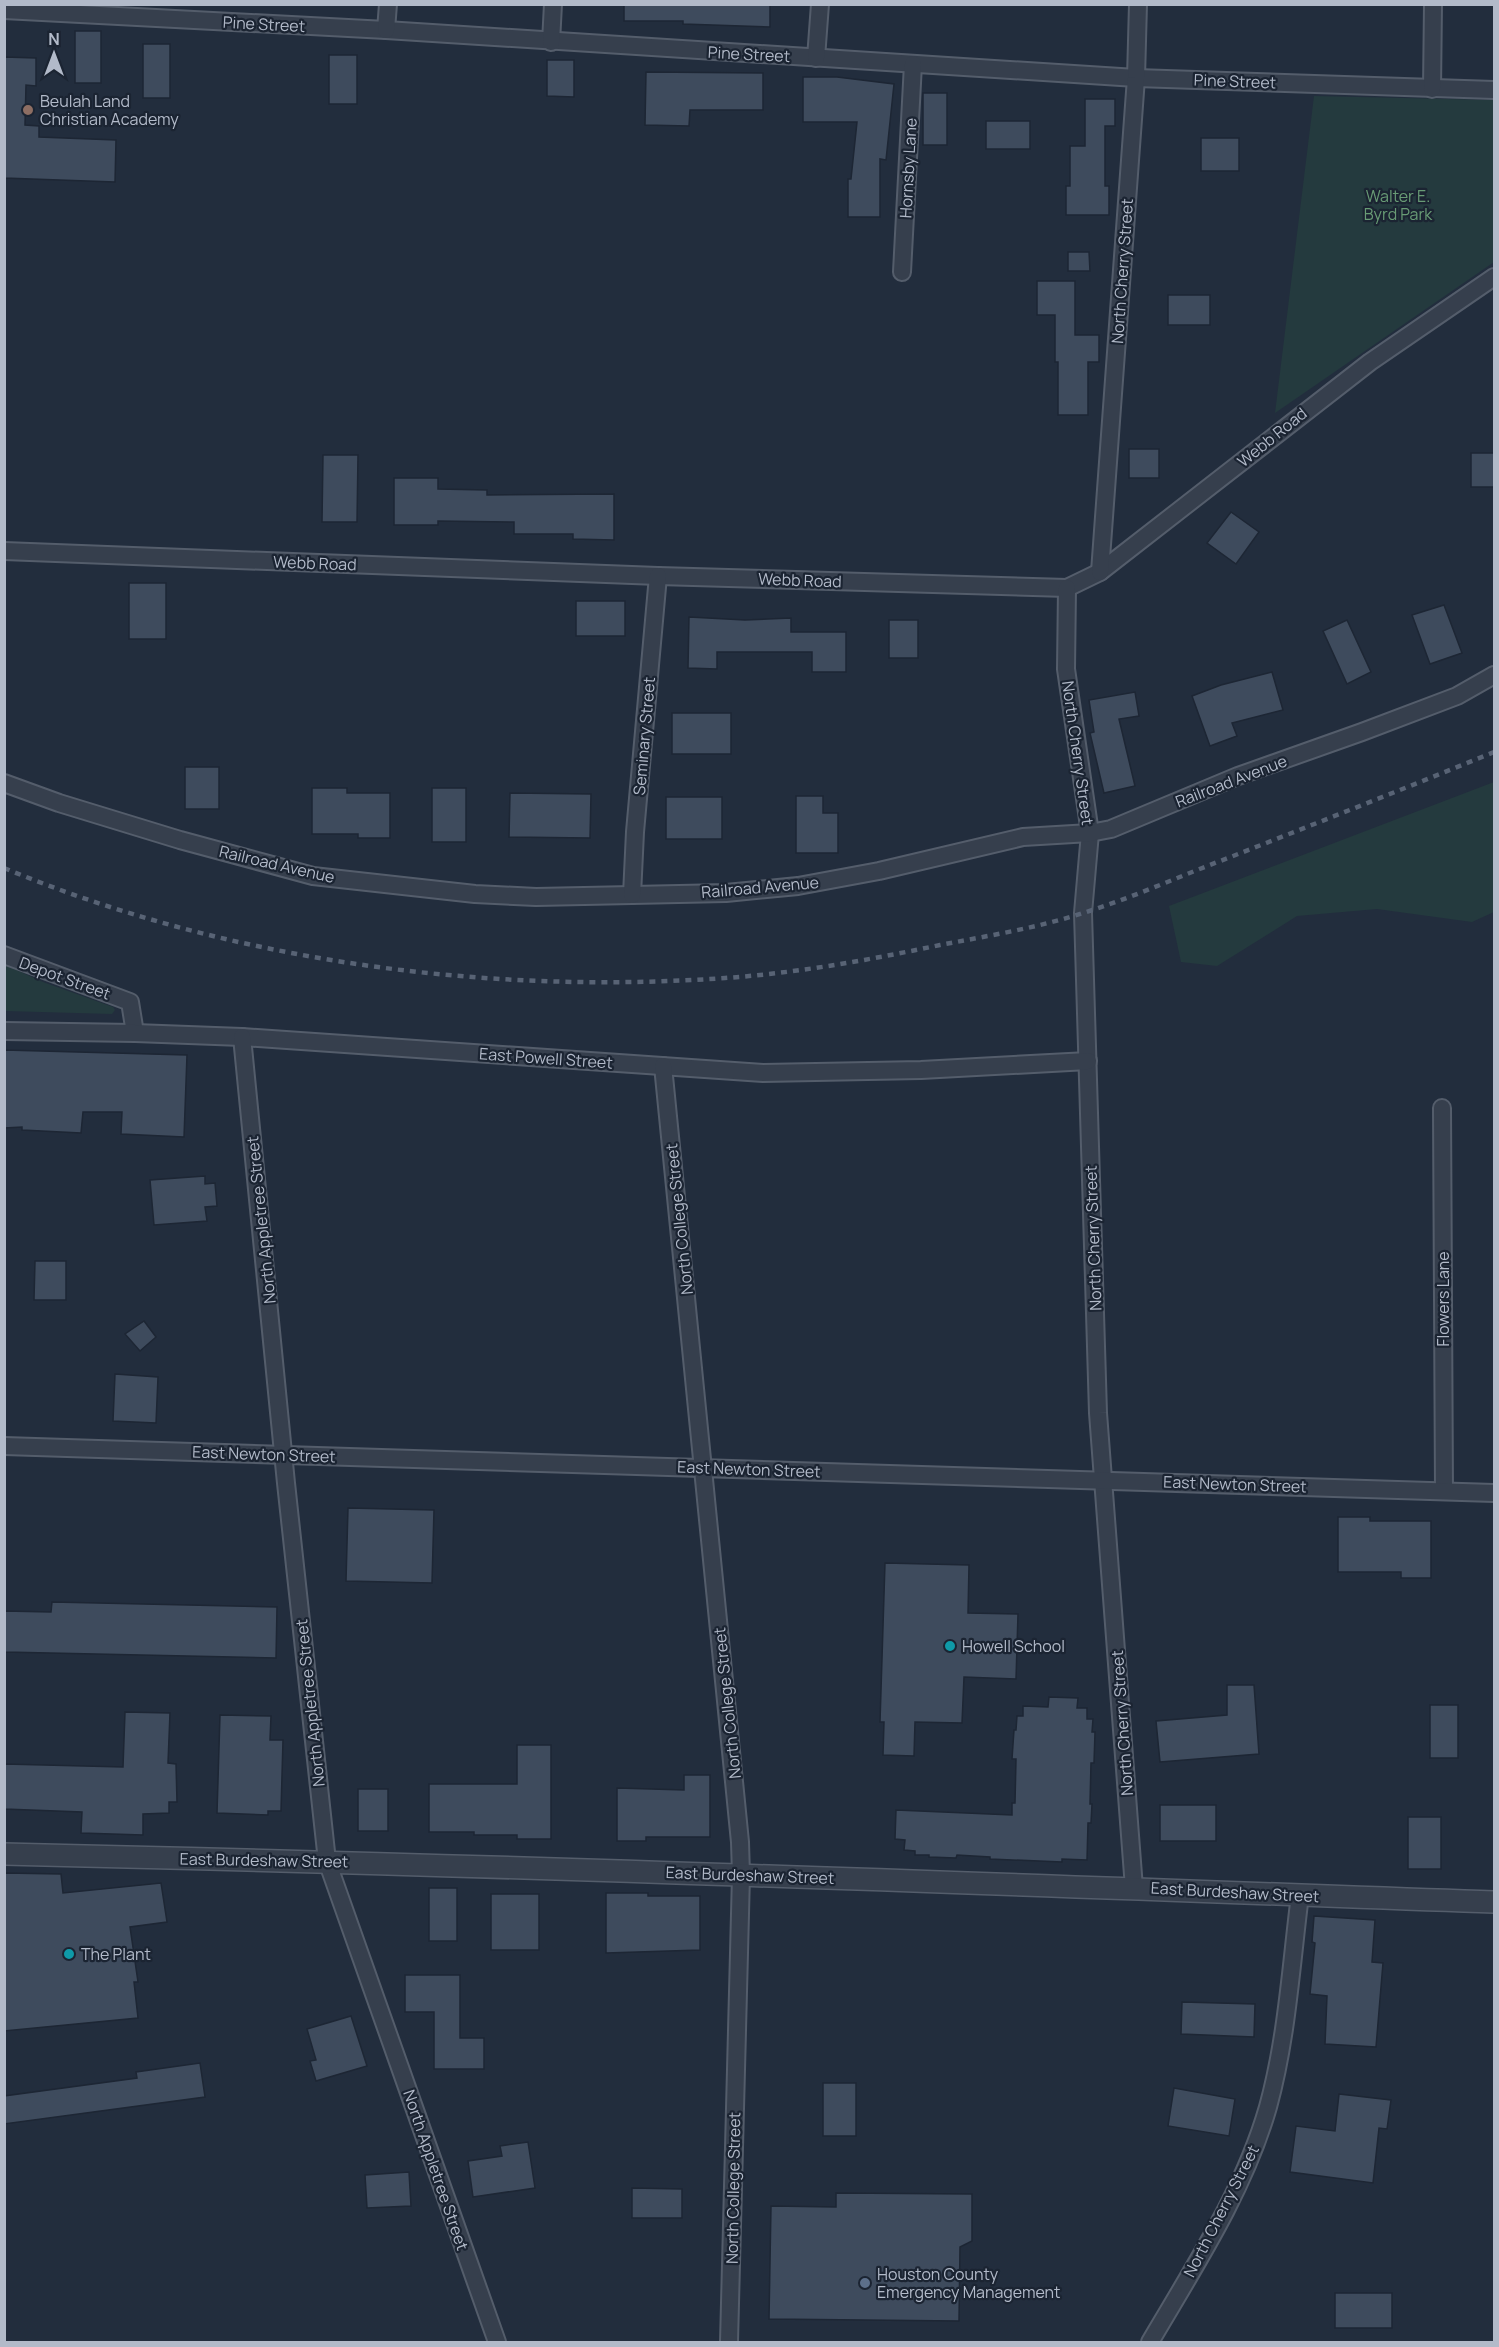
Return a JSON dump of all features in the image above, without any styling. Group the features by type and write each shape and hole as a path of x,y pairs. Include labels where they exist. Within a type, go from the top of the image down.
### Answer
{"street":[{"path":"387,30 388,4"},
{"path":"551,42 553,4"},
{"path":"816,58 819,4"},
{"name":"North Cherry Street","path":"1100,572 1136,78 1138,4"},
{"path":"1431,89 1433,4"},
{"name":"Pine Street","path":"4,10 387,30 1136,78 1494,90"},
{"name":"Hornsby Lane","path":"902,272 913,64"},
{"name":"Webb Road","path":"4,551 658,576 1067,588 1100,572 1379,355 1494,277"},
{"name":"Seminary Street","path":"632,895 636,821 658,576"},
{"name":"North Cherry Street","path":"1067,588 1066,669 1090,833 1083,913 1102,1480 1134,1888"},
{"name":"Railroad Avenue","path":"4,783 59,803 180,840 313,876 475,894 536,897 726,892 798,886 879,871 1023,837 1111,830 1238,776 1457,696 1494,675"},
{"name":"Depot Street","path":"4,955 130,1002 135,1033"},
{"name":"East Powell Street","path":"4,1031 242,1037 763,1073 1088,1061"},
{"name":"North Appletree Street","path":"242,1037 285,1483 327,1861 497,2343"},
{"name":"North College Street","path":"663,1066 740,1842 729,2343"},
{"name":"Flowers Lane","path":"1442,1108 1444,1491"},
{"name":"East Newton Street","path":"4,1446 1494,1492"},
{"name":"East Burdeshaw Street","path":"4,1854 327,1861 1494,1902"},
{"name":"North Cherry Street","path":"1150,2343 1209,2242 1258,2137 1278,2069 1300,1895"}],"green space":[{"name":"Walter E. Byrd Park","path":"1314,96 1494,100 1494,262 1275,413"},
{"path":"1494,782 1494,912 1472,922 1377,909 1297,916 1217,966 1181,962 1169,906"},
{"path":"5,965 43,982 113,1007 115,1010 112,1014 5,1011"}],"building":[{"path":"624,4 770,4 770,27 683,24 683,21 624,21"},
{"path":"75,31 101,31 101,83 75,83"},
{"path":"143,44 170,44 170,98 143,98"},
{"path":"329,55 357,55 357,104 329,104"},
{"path":"4,57 36,58 36,86 26,85 25,125 39,126 39,137 116,140 115,182 4,178"},
{"path":"547,60 574,60 574,97 547,96"},
{"path":"646,72 763,73 763,110 690,110 689,126 645,125"},
{"path":"803,77 837,77 894,84 886,160 880,159 880,217 848,217 848,179 851,179 857,122 803,122"},
{"path":"923,93 947,93 947,145 923,145"},
{"path":"1085,99 1115,99 1115,126 1105,126 1105,186 1109,186 1109,215 1066,215 1066,186 1070,186 1070,146 1085,146"},
{"path":"986,121 1030,121 1030,149 986,149"},
{"path":"1201,138 1239,138 1239,171 1201,171"},
{"path":"1068,252 1089,252 1090,271 1068,271"},
{"path":"1037,281 1075,281 1075,335 1099,335 1099,362 1088,362 1088,415 1058,415 1055,315 1037,315"},
{"path":"1168,295 1210,295 1210,325 1168,325"},
{"path":"1129,449 1159,449 1159,478 1129,478"},
{"path":"1471,453 1494,453 1494,487 1471,487"},
{"path":"323,455 358,455 357,522 322,522"},
{"path":"394,478 438,478 438,489 487,490 487,495 614,494 614,540 573,539 573,534 514,534 514,522 438,521 438,525 394,525"},
{"path":"1231,512 1259,532 1236,564 1207,543"},
{"path":"129,583 166,583 166,639 129,639"},
{"path":"576,601 625,601 625,636 576,636"},
{"path":"1444,605 1462,653 1430,664 1412,615"},
{"path":"689,617 745,620 791,618 791,632 846,632 846,672 812,672 812,652 717,652 717,669 688,668"},
{"path":"889,620 918,620 918,658 889,658"},
{"path":"1347,620 1371,672 1347,684 1323,631"},
{"path":"1272,672 1283,710 1232,723 1237,736 1210,746 1192,696 1221,685"},
{"path":"1135,692 1139,716 1119,719 1135,786 1104,793 1090,733 1094,732 1089,700"},
{"path":"672,713 731,713 731,754 672,754"},
{"path":"185,767 219,767 219,809 185,809"},
{"path":"312,788 347,788 347,793 390,793 390,838 358,838 358,834 312,834"},
{"path":"432,788 466,788 466,842 432,842"},
{"path":"510,793 591,794 590,838 509,837"},
{"path":"796,796 823,796 823,813 838,813 838,853 796,853"},
{"path":"666,797 722,797 722,839 666,839"},
{"path":"4,1050 187,1055 184,1137 121,1134 122,1112 83,1112 81,1133 22,1130 22,1127 4,1128"},
{"path":"205,1176 205,1184 215,1183 217,1206 205,1207 207,1221 154,1225 150,1180"},
{"path":"35,1261 66,1261 66,1300 34,1300"},
{"path":"144,1321 156,1337 140,1351 125,1334"},
{"path":"115,1374 158,1377 156,1423 113,1421"},
{"path":"348,1508 434,1510 432,1583 346,1581"},
{"path":"1338,1517 1370,1517 1370,1521 1431,1521 1431,1578 1401,1578 1401,1572 1338,1572"},
{"name":"Howell School","path":"885,1563 969,1565 968,1613 1018,1614 1016,1679 964,1677 962,1723 915,1722 914,1756 883,1755 884,1722 880,1722"},
{"path":"52,1602 277,1607 276,1658 4,1652 4,1611 51,1612"},
{"path":"1227,1685 1254,1685 1259,1754 1160,1762 1156,1721 1227,1715"},
{"path":"1049,1697 1078,1698 1077,1708 1087,1708 1087,1719 1093,1719 1094,1763 1091,1763 1090,1804 1092,1804 1091,1823 1088,1823 1087,1860 1062,1859 1062,1862 957,1855 956,1858 929,1857 929,1855 915,1855 915,1851 904,1850 905,1840 895,1839 896,1810 1012,1815 1012,1803 1015,1803 1016,1759 1012,1759 1017,1716 1023,1716 1023,1706 1048,1707"},
{"path":"1430,1705 1458,1705 1458,1758 1430,1758"},
{"path":"125,1712 170,1713 168,1763 176,1764 177,1802 169,1802 169,1813 143,1814 143,1835 81,1833 82,1812 4,1809 4,1764 123,1767"},
{"path":"220,1715 271,1716 270,1740 283,1740 281,1811 268,1811 268,1815 217,1813"},
{"path":"517,1745 551,1745 551,1839 517,1839 517,1835 474,1835 474,1832 429,1832 429,1784 517,1784"},
{"path":"684,1775 710,1775 710,1837 646,1837 646,1841 617,1841 617,1788 684,1790"},
{"path":"358,1789 388,1789 388,1831 358,1831"},
{"path":"1160,1805 1216,1805 1216,1841 1160,1841"},
{"path":"1408,1817 1441,1817 1441,1869 1408,1869"},
{"name":"The Plant","path":"4,1873 61,1874 63,1893 161,1883 167,1922 130,1927 138,1982 134,1982 138,2018 4,2031"},
{"path":"429,1888 457,1888 457,1941 429,1941"},
{"path":"606,1893 700,1896 700,1950 606,1953"},
{"path":"491,1894 539,1894 539,1950 491,1950"},
{"path":"1314,1916 1375,1920 1372,1962 1383,1963 1376,2047 1325,2044 1327,1996 1310,1994 1315,1943 1312,1942"},
{"path":"405,1975 460,1975 460,2038 484,2038 484,2069 434,2069 434,2012 405,2012"},
{"path":"1182,2002 1255,2004 1254,2037 1181,2034"},
{"path":"351,2016 367,2066 316,2081 310,2061 316,2060 307,2029"},
{"path":"200,2063 205,2097 4,2124 4,2096 137,2078 136,2072"},
{"path":"823,2083 856,2083 856,2136 823,2136"},
{"path":"1174,2088 1235,2099 1229,2136 1168,2126"},
{"path":"1339,2094 1391,2100 1387,2129 1379,2128 1373,2183 1290,2172 1296,2126 1335,2131"},
{"path":"528,2142 535,2188 473,2197 468,2161 502,2156 500,2146"},
{"path":"409,2172 411,2206 367,2208 365,2175"},
{"path":"632,2188 682,2189 682,2218 632,2218"},
{"name":"Houston County Emergency Management","path":"836,2193 972,2194 972,2241 960,2247 959,2321 769,2319 771,2206 836,2207"},
{"path":"1335,2293 1392,2293 1392,2328 1335,2328"}],"railway":[{"path":"4,868 89,900 177,927 267,948 358,964 450,975 542,981 634,982 725,978 860,961 1066,918 1138,894 1494,752"}],"place":[{"name":"Beulah Land Christian Academy","path":"28,110"},
{"name":"Howell School","path":"950,1646"},
{"name":"The Plant","path":"69,1954"},
{"name":"Houston County Emergency Management","path":"865,2283"}]}
